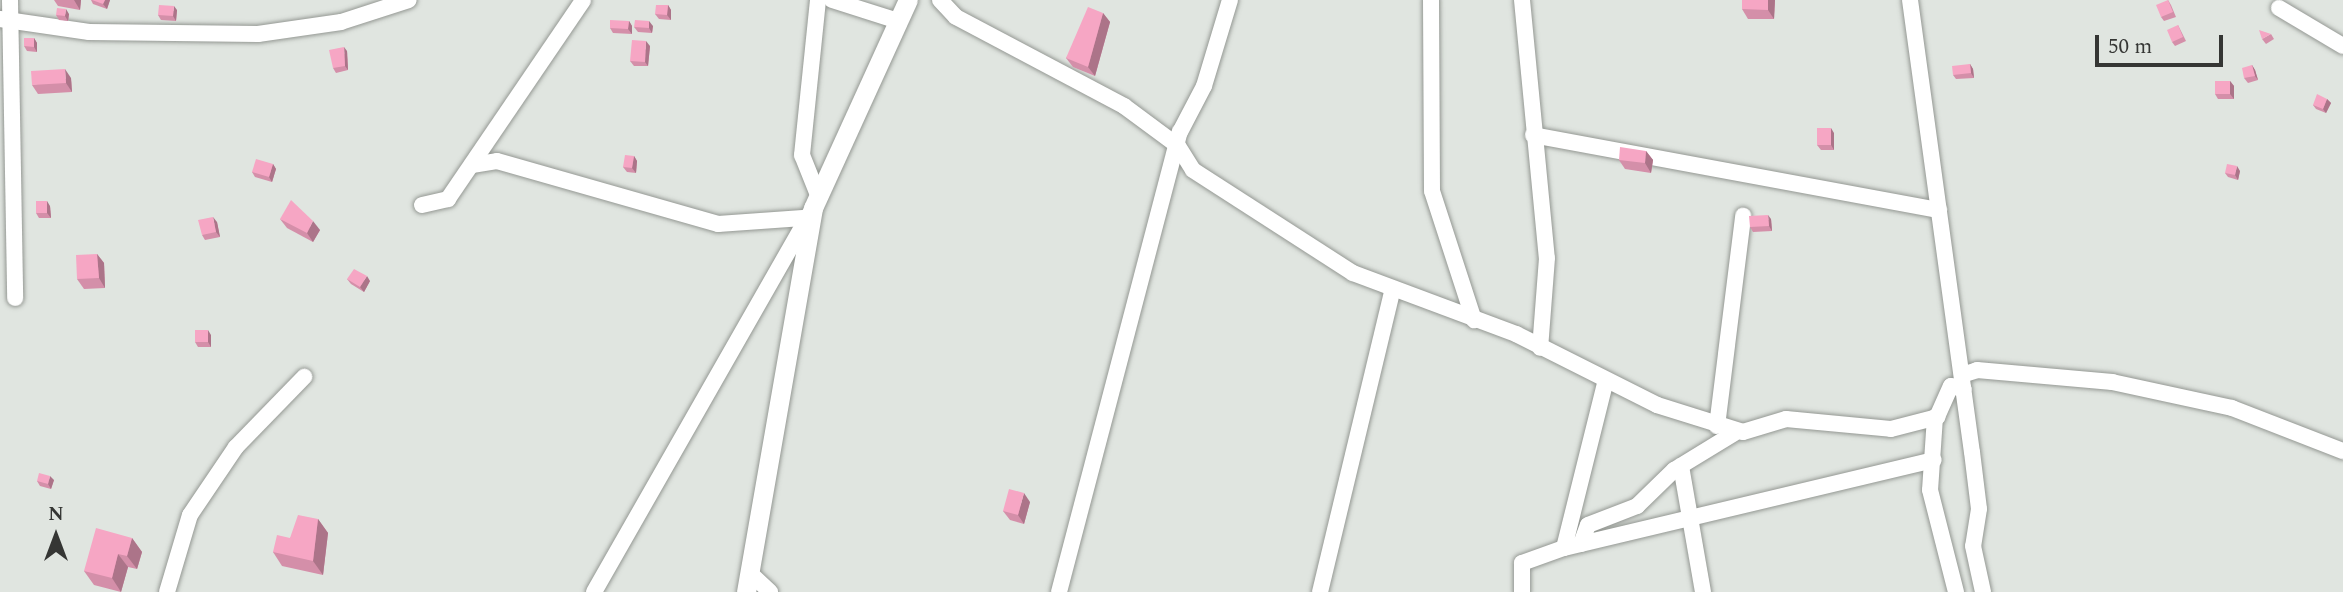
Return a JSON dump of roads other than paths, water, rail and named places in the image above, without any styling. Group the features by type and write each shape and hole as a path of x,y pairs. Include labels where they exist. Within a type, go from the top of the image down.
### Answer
{"street":[{"path":"10,0 4,20 15,298"},
{"path":"4,20 89,32 258,34 341,22 409,0"},
{"path":"422,205 448,199 583,0"},
{"path":"770,592 749,583 811,207 802,155 818,0"},
{"path":"832,0 898,21"},
{"path":"594,592 811,207 908,0"},
{"path":"940,0 956,18 1124,106 1178,146 1193,170 1353,273 1540,348 1605,384 1717,426 1738,431"},
{"path":"1059,592 1178,146 1205,86 1230,0"},
{"path":"1431,0 1432,191 1474,320"},
{"path":"1522,0 1547,258 1540,348"},
{"path":"1910,0 1979,509 1973,546 1983,592"},
{"path":"2279,8 2343,46"},
{"path":"1533,135 1939,209"},
{"path":"472,165 497,160 718,225 811,207"},
{"path":"1717,426 1743,216"},
{"path":"1320,592 1392,289"},
{"path":"1956,592 1933,512 1935,417 1951,386 1963,382 1977,370 2112,382 2232,408 2343,451"},
{"path":"167,592 190,515 236,447 304,377"},
{"path":"1564,548 1605,384"},
{"path":"1581,544 1588,525 1637,506 1681,466 1738,431 1786,419 1891,429 1935,417"},
{"path":"1522,592 1522,562 1564,548 1934,460"},
{"path":"1681,466 1687,519 1703,592"}]}
